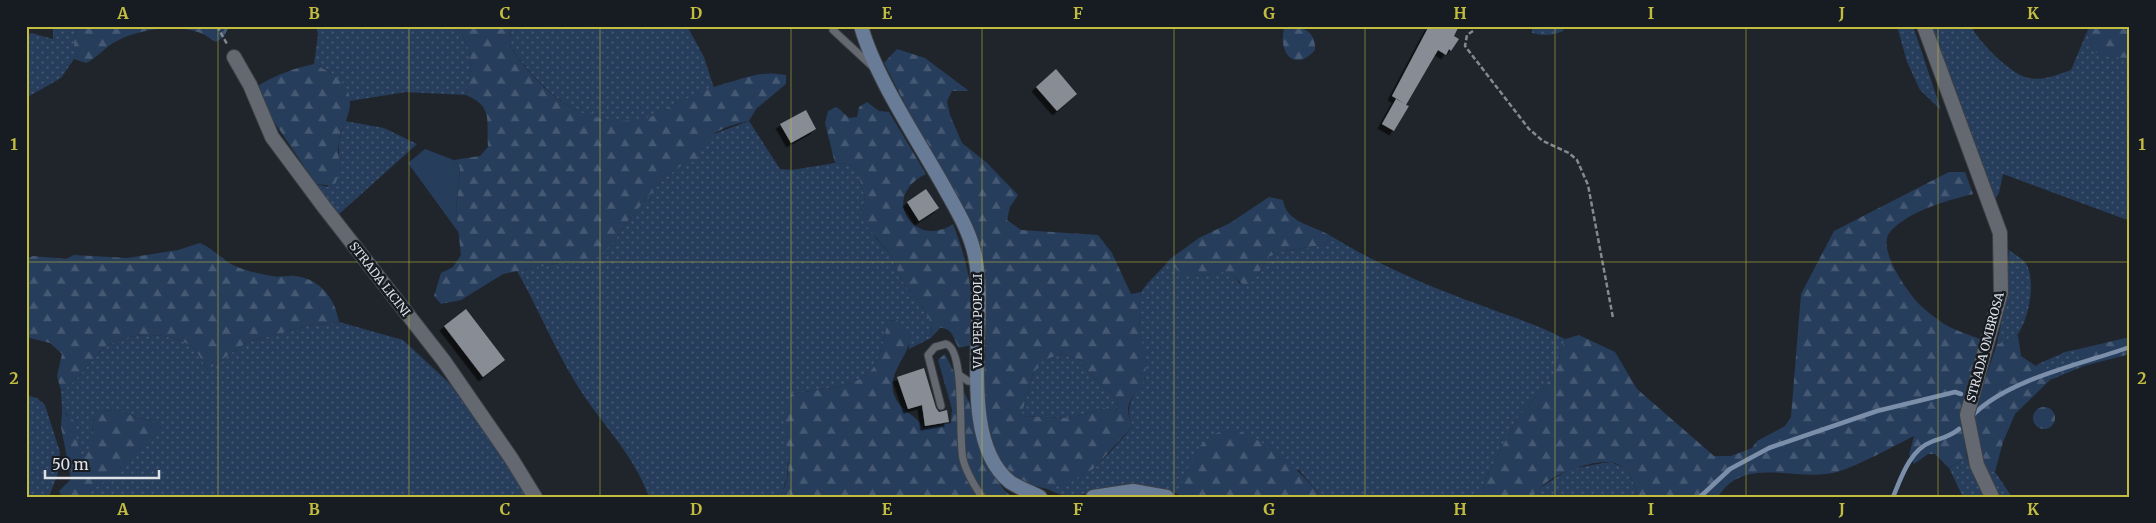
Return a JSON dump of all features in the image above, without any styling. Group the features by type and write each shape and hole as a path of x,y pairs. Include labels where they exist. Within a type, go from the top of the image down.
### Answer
{"main road":[{"name":"VIA PER POPOLI","path":"861,26 882,77 963,221 975,255 980,296 977,382 982,431 999,470 1010,482 1040,497"},
{"path":"1093,497 1133,492 1167,497"}],"street":[{"name":"STRADA OMBROSA","path":"1924,26 2000,233 2001,293 1966,416 1977,465 1992,497"},
{"name":"STRADA LICINI","path":"234,56 250,85 272,137 444,361 512,458 535,497"}],"lane":[{"path":"833,26 834,30 882,77"},
{"path":"941,406 928,364 929,351 946,344 950,345 959,375 963,458 982,497"},
{"path":"959,375 968,381 977,382"}],"path":[{"path":"217,26 234,56"},
{"path":"1473,31 1467,35 1465,46 1506,96 1529,129 1542,141 1569,153 1577,160 1588,185 1613,318"}],"green space":[{"path":"53,26 79,26 74,41 74,59 61,78 26,98 26,37 31,33 53,39"},
{"path":"79,26 229,26 224,37 216,42 203,34 181,29 169,28 145,31 113,43 86,63 74,59 74,41"},
{"path":"316,26 459,26 469,50 471,68 466,95 406,92 350,101 345,88 337,78 327,70 314,64 318,35"},
{"path":"459,26 511,26 510,46 537,81 570,107 589,115 609,120 630,120 653,116 705,90 753,75 772,73 786,75 786,84 756,109 749,121 716,133 703,144 697,161 684,164 664,178 627,222 614,242 598,257 585,262 559,263 503,274 461,300 441,304 434,296 441,273 453,267 461,255 456,211 460,168 454,160 480,156 488,147 488,122 485,110 475,100 466,95 471,68 469,50"},
{"path":"511,26 687,26 704,57 714,88 680,102 654,116 631,121 610,121 590,116 571,107 554,95 523,64 510,46"},
{"path":"1290,26 1305,30 1314,39 1315,50 1301,60 1290,58 1286,53 1283,38 1284,29"},
{"path":"1532,26 1565,26 1563,31 1559,33 1544,35 1532,33"},
{"path":"1897,26 1913,26 1941,110 1920,90 1907,62"},
{"path":"1928,26 1971,26 1981,40 2005,65 2022,76 2034,79 2055,76 2071,70 2087,32 2094,52 2130,58 2130,221 2003,174 1999,193 1992,204"},
{"path":"2089,26 2130,26 2130,58 2109,57 2094,52 2087,32"},
{"path":"897,49 925,58 969,91 952,91 947,101 950,115 962,143 987,163 1018,195 1010,207 1007,220 1021,230 1098,235 1112,253 1131,294 1141,292 1139,323 1146,369 1143,382 1128,409 1133,426 1093,469 1068,483 1047,489 1019,482 1005,466 988,438 983,399 986,345 982,261 970,221 932,157 884,63","holes":["1060,354 1081,360 1088,372 1118,400 1116,413 1104,408 1070,418 1021,416 1033,374 1042,361"]},
{"path":"314,64 338,78 349,94 349,111 339,142 340,168 334,186 316,184 260,101 258,86 285,72"},
{"path":"867,102 879,111 889,112 926,174 912,184 905,195 903,207 907,217 915,226 926,230 939,230 953,224 967,266 972,307 971,345 959,348 952,334 944,328 940,328 931,338 932,324 920,303 902,281 891,255 868,228 862,213 865,197 857,170 848,164 835,163 825,123 828,111 837,107 849,118 857,117 859,107"},
{"path":"345,121 384,128 417,144 338,215 316,184 328,187 339,155 339,141"},
{"path":"749,121 780,169 792,170 835,163 848,164 857,170 865,197 862,213 875,237 891,255 902,281 920,303 932,324 931,338 909,349 909,336 897,320 888,321 879,357 867,375 858,380 835,387 791,394 787,478 782,493 776,497 649,497 625,452 577,385 517,271 559,263 584,262 614,242 627,222 664,178 684,164 711,135"},
{"path":"425,149 454,160 460,168 456,210 459,233 408,163"},
{"path":"1949,172 1965,172 1973,194 1929,207 1898,224 1890,232 1887,239 1887,248 1895,270 1908,291 1920,305 1944,324 1983,340 1966,398 1964,425 1967,458 1949,468 1935,454 1928,454 1914,464 1909,455 1914,436 1837,472 1805,474 1772,472 1742,476 1729,484 1718,497 1637,497 1636,489 1627,468 1615,463 1599,462 1577,467 1555,477 1538,490 1533,497 1481,497 1486,477 1517,419 1553,376 1565,339 1579,335 1615,352 1637,389 1714,456 1731,456 1752,448 1757,441 1785,426 1791,417 1801,294 1834,231"},
{"path":"1269,197 1283,200 1285,208 1295,219 1331,236 1324,245 1283,251 1268,257 1255,279 1246,287 1228,273 1220,272 1190,277 1183,275 1176,269 1170,259 1199,238 1230,223"},
{"path":"1331,236 1367,256 1422,282 1565,339 1553,376 1517,419 1486,477 1481,497 1322,497 1299,470 1187,470 1178,494 1133,487 1066,497 1047,489 1075,479 1096,465 1133,426 1129,413 1131,401 1145,379 1139,321 1140,298 1144,287 1170,259 1177,270 1185,275 1193,277 1226,272 1234,276 1240,284 1255,279 1268,257 1283,251 1324,245"},
{"path":"200,243 235,266 275,277 295,276 312,281 325,291 330,298 339,322 307,326 247,342 207,370 199,355 184,342 160,336 134,336 122,339 102,350 78,377 61,391 57,376 62,354 50,343 26,337 26,259 33,256 66,259 74,255 127,258 178,250"},
{"path":"2009,250 2025,262 2029,269 2031,278 2030,298 2025,319 2018,334 2011,340 1997,344 2006,298"},
{"path":"897,320 908,334 909,342 893,379 893,388 897,402 924,428 951,423 952,409 938,360 945,354 969,402 977,435 990,468 1004,490 1012,497 776,497 782,491 788,474 784,425 785,413 791,394 847,384 867,375 879,357 888,321"},
{"path":"339,322 403,340 460,393 528,497 83,497 96,487 153,422 115,410 100,411 92,422 93,440 87,456 80,455 68,415 62,411 61,391 83,372 102,350 122,339 134,336 147,335 173,338 193,348 207,370 247,342 307,326"},
{"path":"2018,335 2021,356 2042,370 2050,380 2015,414 2003,442 1995,472 1983,465 1975,425 1975,408 1997,344 2006,342"},
{"path":"2130,337 2130,354 2084,366 2079,356 2079,349"},
{"path":"2079,349 2079,356 2084,366 2050,380 2036,365 2065,352"},
{"path":"1060,354 1081,360 1088,372 1118,400 1116,413 1104,408 1070,418 1021,416 1033,374 1042,360"},
{"path":"26,395 37,398 45,405 60,452 58,473 49,497 26,497"},
{"path":"2040,407 2048,407 2055,414 2055,422 2048,429 2040,429 2033,422 2033,414"},
{"path":"115,410 153,422 160,428 132,461 83,497 62,497 59,491 71,479 61,427 62,411 73,420 80,454 86,456 93,440 92,422 99,411"},
{"path":"1236,430 1261,442 1283,458 1322,497 1180,497 1178,494 1188,468 1202,444 1219,432"},
{"path":"1967,458 1984,497 1963,497 1949,468"},
{"path":"1609,462 1627,468 1636,489 1637,497 1533,497 1536,490 1570,469"},
{"path":"1983,465 1995,472 2012,497 1997,497"}],"building":[{"path":"1429,26 1459,26 1454,36 1459,39 1446,55 1438,50 1406,105 1409,106 1394,131 1382,124 1396,99 1405,104 1392,96"},
{"path":"1056,69 1077,94 1057,111 1036,87"},
{"path":"806,110 816,129 791,143 780,124"},
{"path":"926,189 939,208 919,221 907,202"},
{"path":"466,309 505,360 483,377 444,326"},
{"path":"924,368 936,408 939,412 947,410 949,422 925,426 922,405 908,409 897,377"}],"waterway":[{"path":"1974,414 2006,391 2026,382 2130,347"},
{"path":"1700,497 1730,469 1769,448 1877,411 1955,392 1961,394"},
{"path":"1893,497 1907,465 1917,451 1931,442 1949,436 1959,429"}]}
